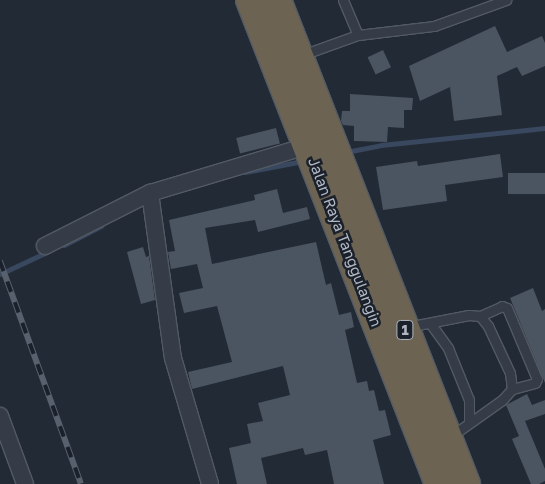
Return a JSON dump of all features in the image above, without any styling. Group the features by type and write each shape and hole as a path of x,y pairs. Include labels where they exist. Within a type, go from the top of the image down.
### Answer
{"highway":[{"name":"Jalan Raya Tanggulangin","path":"250,0 316,146"},
{"name":"Jalan Raya Tanggulangin","path":"277,0 299,56 316,146"},
{"name":"1","path":"316,146 417,325 458,430 466,484"},
{"name":"Jalan Raya Tanggulangin","path":"333,178 440,484"}],"street":[{"path":"45,246 151,195 316,146"},
{"path":"151,195 173,358 210,484"},
{"path":"0,416 24,484"}],"lane":[{"path":"343,0 358,35"},
{"path":"479,0 483,9"},
{"path":"299,56 358,35 434,26 506,0"},
{"path":"417,325 470,315 480,316 502,306 507,308 537,379 535,383 512,389 502,400 458,430"},
{"path":"480,316 488,326 510,373 512,389"}],"building":[{"path":"495,26 507,52 542,36 545,43 545,66 522,76 517,67 497,76 502,115 454,121 450,87 420,101 409,66"},
{"path":"383,50 391,67 376,74 368,57"},
{"path":"350,94 413,98 412,110 404,110 404,128 388,127 387,142 354,141 354,126 343,125 341,121 342,111 350,111"},
{"path":"276,128 280,144 240,153 236,138"},
{"path":"500,154 503,177 445,185 447,201 383,210 376,167 417,161 418,166"},
{"path":"508,173 545,173 545,194 508,194"},
{"path":"277,189 283,213 307,207 310,219 258,232 255,220 205,228 212,264 316,242 326,285 331,283 339,315 351,312 354,327 345,330 357,383 367,381 369,391 374,390 379,411 385,410 391,435 373,440 384,484 334,484 327,450 305,455 303,448 261,458 267,484 237,484 229,448 251,443 247,424 263,421 258,403 290,395 283,366 192,389 188,372 232,362 217,306 184,313 179,293 203,288 197,264 171,269 168,252 175,251 169,220 255,200 254,195"},
{"path":"143,247 146,257 149,256 155,300 141,304 127,252"},
{"path":"533,288 542,311 545,309 545,383 510,298"},
{"path":"527,394 532,405 545,400 545,414 525,421 545,469 545,481 539,484 531,484 512,439 519,436 506,405"}],"waterway":[{"path":"346,152 381,145 545,128"},
{"path":"245,172 303,161"},
{"path":"64,245 101,226"},
{"path":"0,274 49,251"}],"railway":[{"path":"0,261 81,484"}]}
